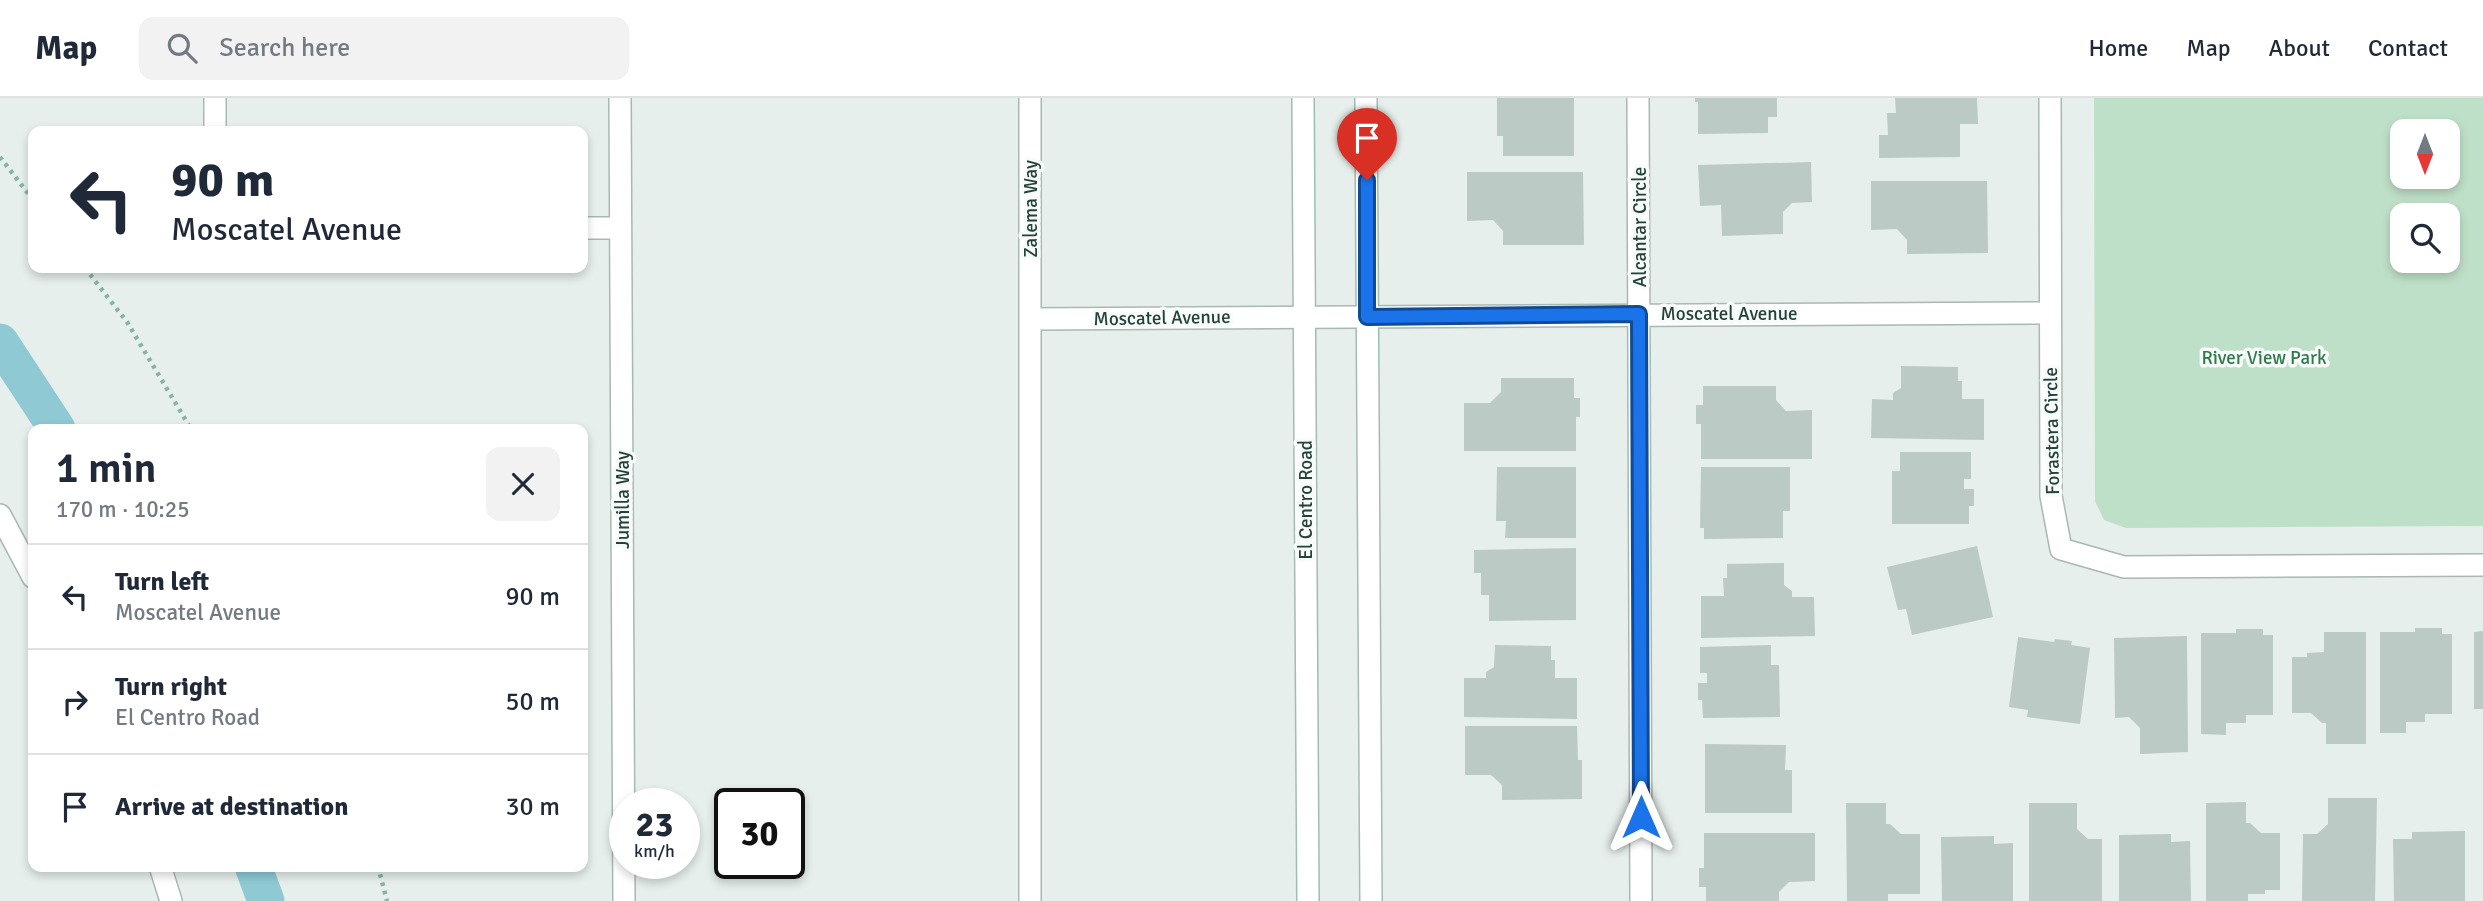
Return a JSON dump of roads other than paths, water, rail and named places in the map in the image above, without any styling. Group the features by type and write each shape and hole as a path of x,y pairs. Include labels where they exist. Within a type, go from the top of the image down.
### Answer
{"street":[{"path":"215,98 215,126"},
{"name":"Jumilla Way","path":"620,98 624,901"},
{"name":"Zalema Way","path":"1030,98 1031,319"},
{"name":"El Centro Road","path":"1303,98 1308,901"},
{"path":"1366,98 1371,901"},
{"name":"Alcantar Circle","path":"1638,98 1641,901"},
{"name":"Forastera Circle","path":"2050,98 2051,496 2061,549 2124,567 2483,565"},
{"path":"588,228 620,228"},
{"name":"Moscatel Avenue","path":"1031,319 2049,313"},
{"path":"1030,901 1031,319"},
{"path":"0,515 28,568"},
{"path":"162,872 171,901"}],"waterway":[{"path":"0,342 54,424"},
{"path":"255,872 266,901"}],"park label":[{"name":"River View Park","path":"2264,357"}]}
